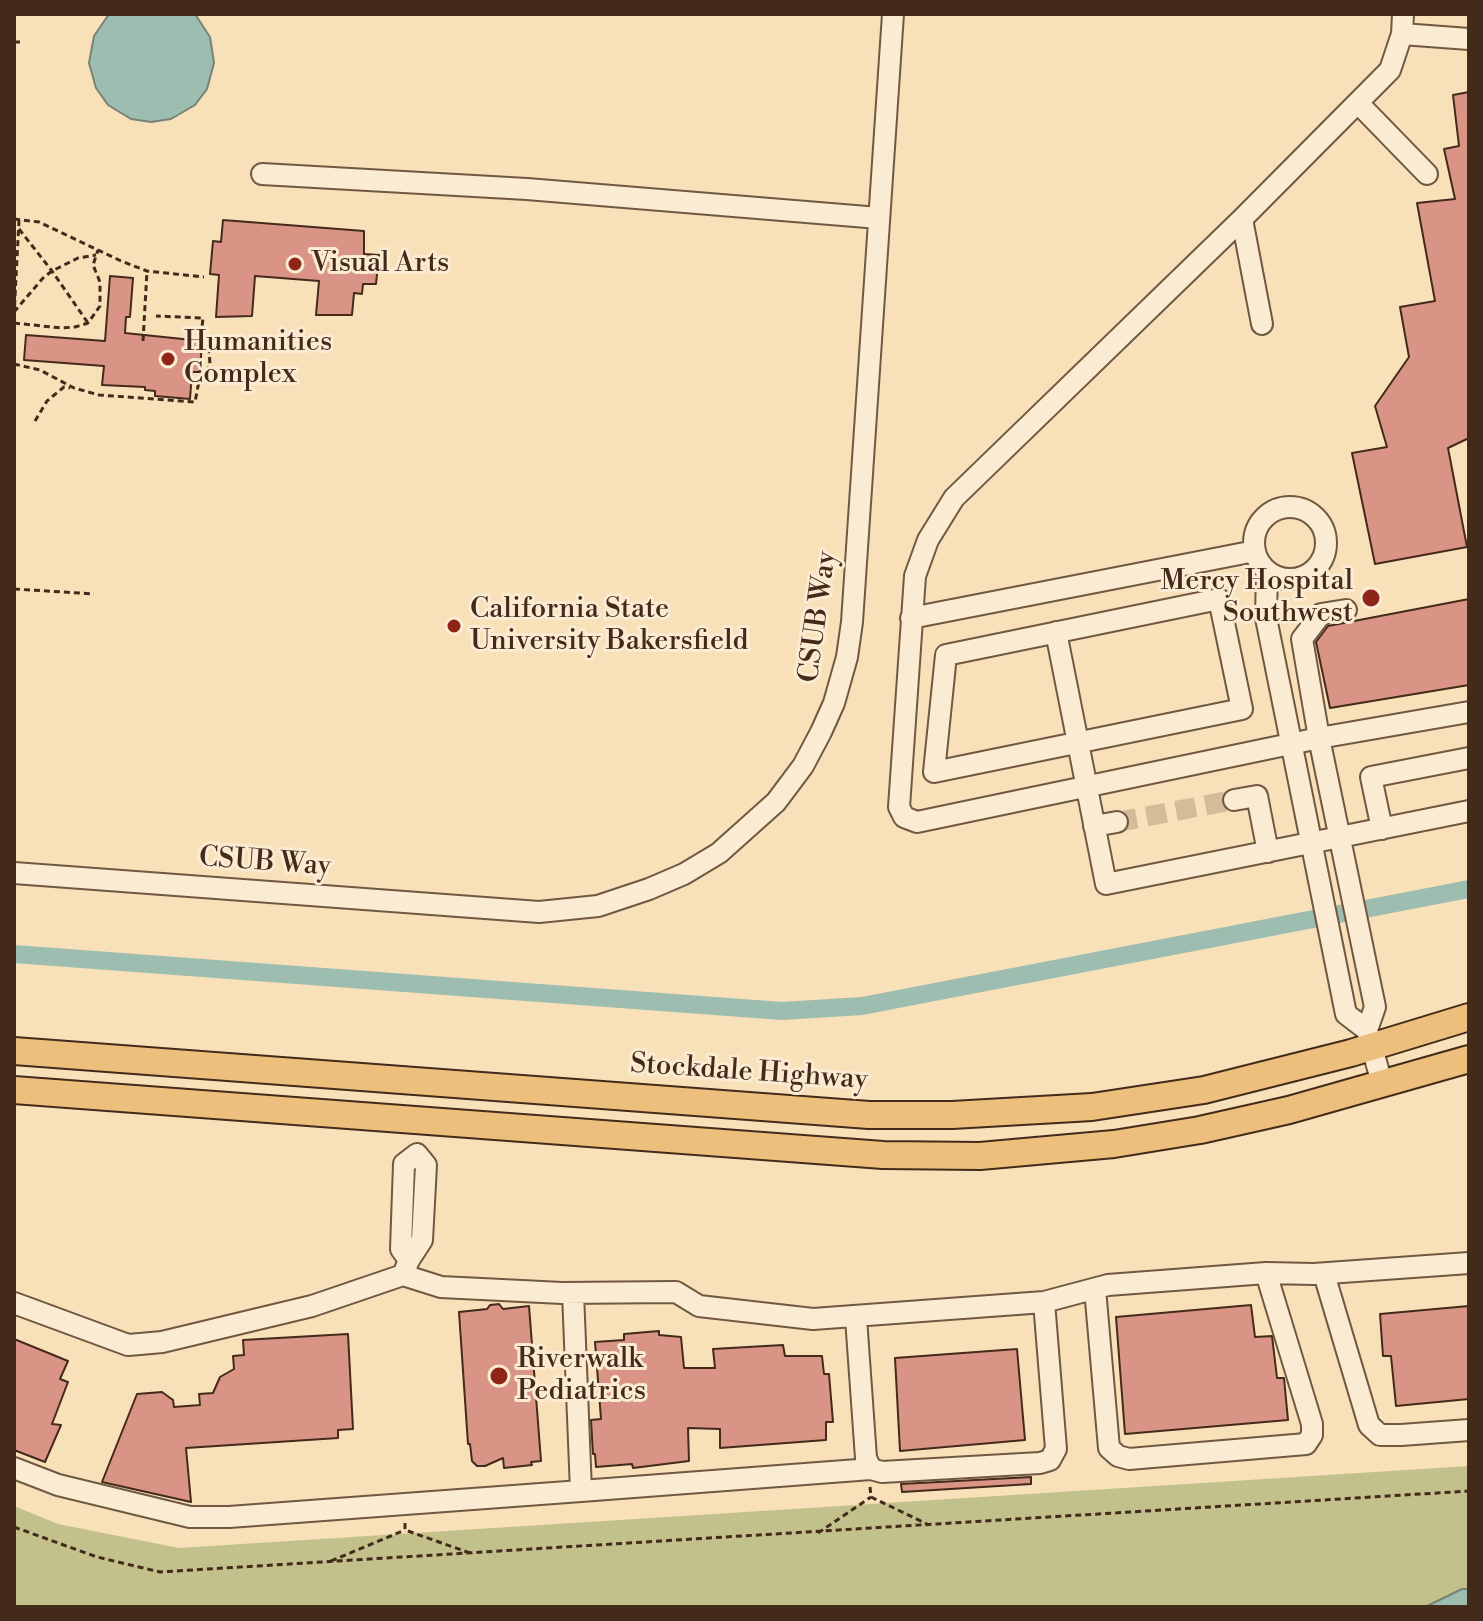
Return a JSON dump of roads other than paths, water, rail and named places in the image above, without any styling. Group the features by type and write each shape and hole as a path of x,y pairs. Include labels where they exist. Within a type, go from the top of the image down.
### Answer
{"main road":[{"name":"Stockdale Highway","path":"14,1051 869,1115 925,1116 1057,1110 1138,1101 1264,1077 1369,1038 1469,1017"},
{"path":"14,1090 883,1155 980,1156 1030,1153 1164,1136 1289,1110 1469,1059"}],"street":[{"name":"CSUB Way","path":"14,873 539,912 598,906 684,874 719,853 776,802 803,766 834,703 847,657 852,622 893,14"},
{"path":"1469,39 1403,24 1390,70 1242,219 954,498 928,540 915,576 899,807 904,817 917,822 1319,738 1469,712"},
{"path":"1358,103 1427,174"},
{"path":"262,174 527,189 879,218"},
{"path":"1242,219 1262,324"},
{"path":"1285,507 1308,512 1324,529 1325,552 1321,563 1312,572 1290,579 1267,571 1255,551 1257,527 1264,517 1285,507"},
{"path":"911,618 1255,551"},
{"path":"1267,571 1266,618 1346,1014 1369,1038"},
{"path":"1219,599 1242,709 934,772 946,655 1056,632 1219,599"},
{"path":"1346,610 1321,614 1302,639 1319,738 1375,1007 1369,1038 1382,1083"},
{"path":"1056,632 1106,884 1469,811"},
{"path":"1382,829 1371,777 1469,758"},
{"path":"1234,800 1257,796 1268,852"},
{"path":"1094,826 1117,822"},
{"path":"14,1303 128,1345 162,1342 312,1306 406,1267 422,1240 426,1165 417,1154 418,1121"},
{"path":"406,1267 441,1287 573,1293 676,1292 699,1306 813,1319 1044,1302 1108,1285 1469,1263"},
{"path":"1095,1289 1109,1448 1118,1456 1129,1459 1306,1444 1312,1435 1312,1424 1266,1273"},
{"path":"1324,1274 1369,1425 1380,1435 1469,1430"},
{"path":"573,1293 581,1491"},
{"path":"14,1468 58,1485 190,1517 229,1517 871,1469 882,1472 1040,1463 1050,1460 1056,1449 1044,1302"},
{"path":"856,1318 866,1458 871,1469"}],"waterway":[{"path":"14,954 782,1011 862,1006 1469,889"}],"tunnel":[{"path":"1117,822 1234,800"}],"place":[{"name":"Visual Arts","path":"295,264"},
{"name":"Humanities Complex","path":"168,359"},
{"name":"Mercy Hospital Southwest","path":"1371,598"},
{"name":"California State University Bakersfield","path":"454,626"},
{"name":"Riverwalk Pediatrics","path":"499,1376"}]}
